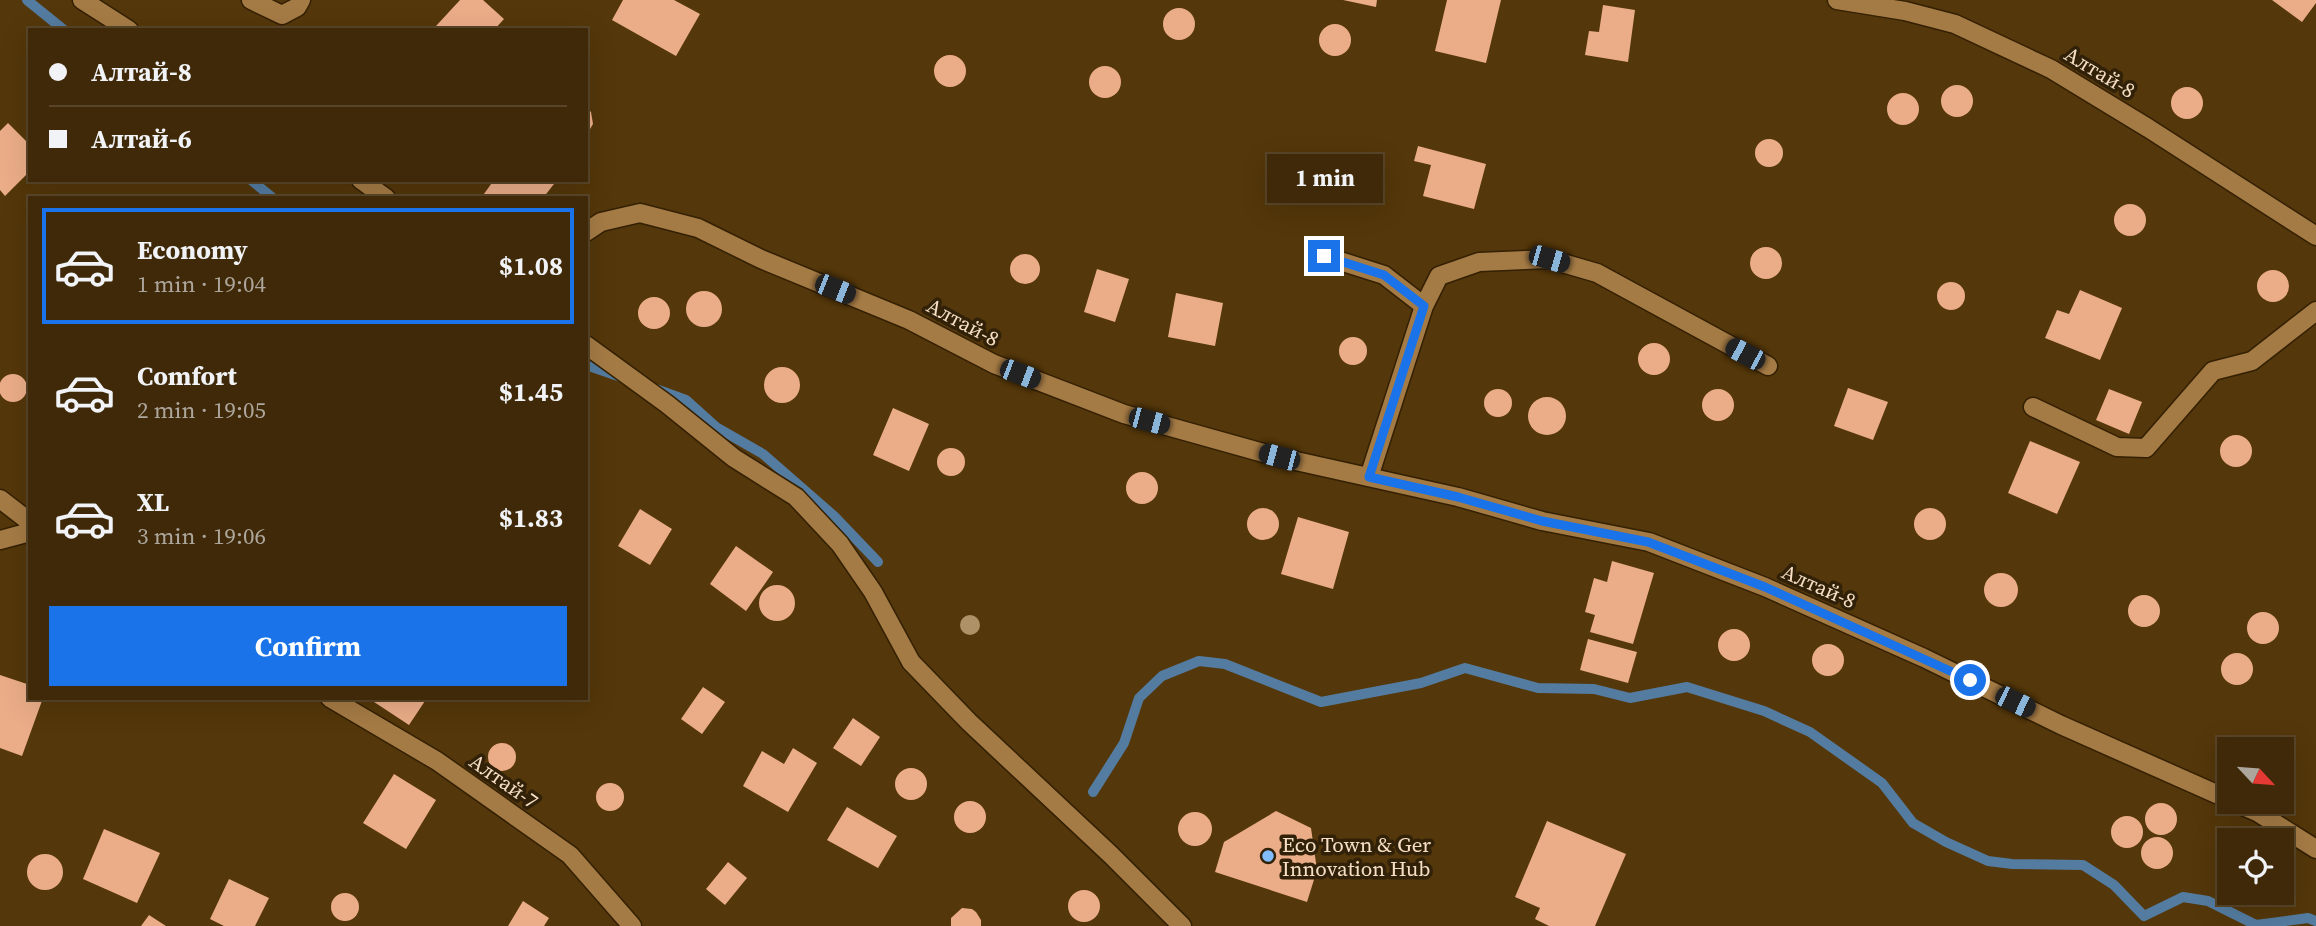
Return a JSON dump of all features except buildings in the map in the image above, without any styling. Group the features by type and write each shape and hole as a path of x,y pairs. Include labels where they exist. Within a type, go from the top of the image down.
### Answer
{"street":[{"path":"82,0 126,28"},
{"path":"251,0 282,15 297,7 301,0"},
{"name":"Алтай-8","path":"1837,0 1905,10 1955,24 2052,69 2316,236"},
{"path":"364,182 383,196"},
{"name":"Алтай-8","path":"588,231 601,222 640,213 698,228 761,259 909,320 993,365 1124,414 1279,457 1458,497 1542,521 1648,542 1776,592 2217,794"},
{"path":"1324,256 1384,275 1424,306"},
{"path":"1369,477 1424,306 1439,276 1479,262 1549,259 1597,273 1768,366"},
{"path":"2033,407 2117,447 2146,448 2213,371 2252,361 2316,311"},
{"path":"588,346 734,457 796,497 840,544 873,592 911,662 968,722 1111,855 1182,926"},
{"path":"0,499 28,520"},
{"path":"0,540 28,533"},
{"name":"Алтай-7","path":"333,700 437,761 570,855 632,926"},
{"name":"Алтай-8","path":"2261,814 2316,849"}],"waterway":[{"path":"27,0 62,28"},
{"path":"253,182 271,196"},
{"path":"588,366 621,377"},
{"path":"653,388 686,400 716,427 763,454 834,516 878,562"},
{"path":"1093,792 1124,743 1139,698 1162,676 1199,661 1225,664 1321,702 1421,683 1465,668 1538,688 1594,689 1630,698 1687,687 1764,711 1810,732 1882,783 1913,823 1988,861 2083,865 2114,885 2144,916 2183,897 2208,901 2256,925 2308,918 2316,921"}],"place":[{"name":"Eco Town & Ger Innovation Hub","path":"1268,856"}],"route":[{"path":"1324,256 1384,275 1424,306 1369,477 1458,497 1542,521 1648,542 1765,587 1970,680"}]}
